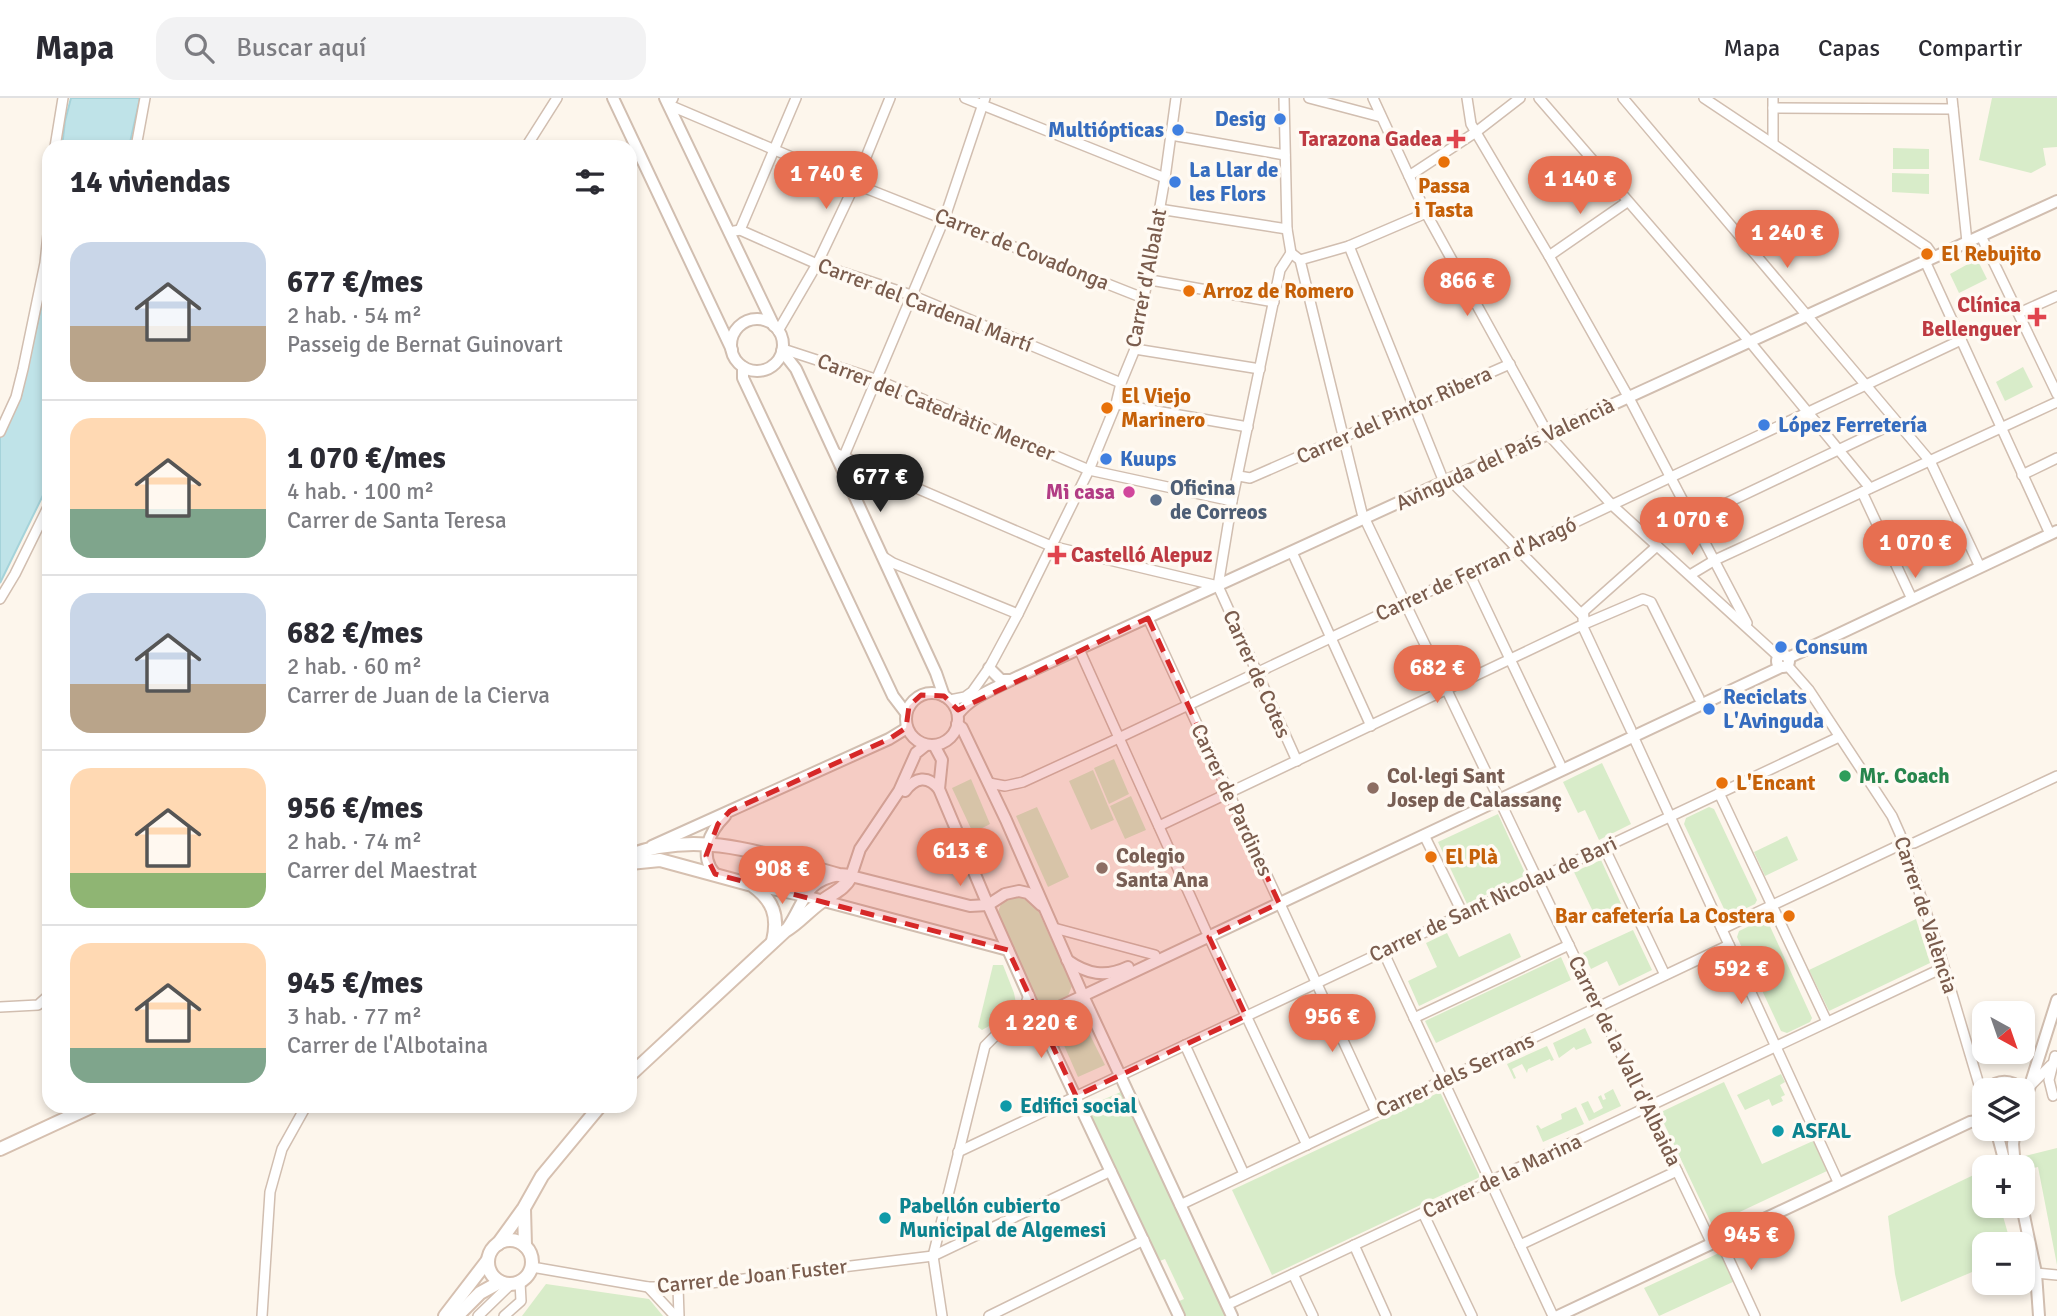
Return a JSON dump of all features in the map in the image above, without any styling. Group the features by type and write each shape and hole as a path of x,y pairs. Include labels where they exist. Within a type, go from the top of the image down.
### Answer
{"main road":[{"path":"637,852 646,849 708,843 731,846 845,876 844,887 822,900 797,924 785,931 637,1068"},
{"path":"637,862 660,860 752,885 764,894 775,914 773,942"},
{"path":"0,1149 78,1113"},
{"path":"445,1316 488,1260 493,1248 524,1208 542,1176 594,1113"},
{"path":"524,1208 525,1246"},
{"path":"457,1316 480,1293 529,1273 530,1252 525,1246 512,1241 498,1244"},
{"path":"488,1260 491,1273 510,1283"}],"street":[{"path":"56,140 63,98"},
{"path":"136,140 145,98"},
{"path":"530,140 557,98"},
{"path":"613,98 633,140"},
{"path":"734,231 796,98"},
{"path":"776,328 817,264 855,184 890,98"},
{"path":"965,98 984,101 1054,135 1165,178"},
{"name":"Carrer d'Albalat","path":"947,698 965,697 972,692 989,668 1089,470 1116,404 1121,383 1135,349 1176,98"},
{"path":"839,455 1051,546 1218,586 1232,502 1280,270 1291,253 1287,229 1284,98"},
{"path":"1309,98 1381,117"},
{"name":"Carrer de València","path":"1373,98 1426,214 1548,434 1612,505 1751,631 1809,690 1892,816 1904,843 1978,1078"},
{"path":"1467,98 1471,124 1629,398 1751,631"},
{"path":"1409,176 1476,132 1520,98"},
{"path":"1539,98 1750,342 1838,450 1866,490 1912,599"},
{"path":"1623,98 1930,461 1980,567"},
{"path":"942,1316 933,1256 985,1046 997,1034 1083,996 1278,900 2053,532 2022,475 1961,340 1927,247 1704,98"},
{"path":"1952,98 1966,242"},
{"path":"669,100 734,231 776,328 782,350 796,369 839,455 882,556 989,783 1083,996 1233,1316"},
{"name":"Carrer de Covadonga","path":"669,100 773,150 1143,298"},
{"path":"839,455 875,379 944,217 984,101"},
{"path":"1773,143 1773,103 1952,109"},
{"path":"1171,135 1285,155"},
{"path":"637,149 735,360 743,367 755,371 766,369 777,362 782,350"},
{"name":"Avinguda del País Valencià","path":"958,719 965,705 1011,680 2057,201"},
{"path":"1549,256 1627,202"},
{"path":"1159,209 1287,229"},
{"path":"1291,253 1300,260 1349,246 1426,214"},
{"name":"Carrer del Cardenal Martí","path":"734,231 817,264 911,295 1121,383"},
{"path":"1981,236 2057,394"},
{"path":"1349,246 1412,405 1448,480 1583,621 1839,1184"},
{"name":"Carrer de la Vall d'Albaida","path":"1300,260 1364,518 1677,1171 1755,1316"},
{"path":"1145,279 1274,302"},
{"path":"0,432 16,397 42,281"},
{"path":"2018,313 2057,296"},
{"path":"732,349 734,334 746,322 757,320 776,328"},
{"name":"Carrer de Ferran d'Aragó","path":"989,783 1005,786 1023,782 1961,340"},
{"path":"1135,349 1260,369"},
{"name":"Carrer del Catedràtic Mercer","path":"782,350 875,379 1089,470 1232,502"},
{"name":"Carrer del Pintor Ribera","path":"1238,476 1250,478 1510,364"},
{"path":"743,367 743,378 894,696 906,713"},
{"path":"1690,575 1715,560 2057,402"},
{"path":"1116,404 1248,428"},
{"path":"1693,519 1897,422"},
{"path":"2022,475 2057,458"},
{"path":"0,599 42,519"},
{"path":"1583,621 1584,611 1657,546"},
{"path":"1292,552 1371,726"},
{"path":"882,556 893,563 1018,614"},
{"path":"1469,573 1560,764"},
{"name":"Carrer de Cotes","path":"1218,586 1297,761"},
{"path":"1159,827 1510,660 1583,621 1646,599 1651,603 1699,698"},
{"name":"Carrer de Pardines","path":"1148,618 1376,1112"},
{"path":"1079,649 1307,1144"},
{"path":"1278,900 1424,835 1560,764 1632,733 1699,698 1782,661"},
{"path":"989,668 1001,680 1011,680"},
{"path":"939,789 942,760 930,745 918,742 907,728 906,713 920,695 936,693 947,698"},
{"path":"845,876 900,791 916,753 949,738 958,719"},
{"path":"646,849 889,739 907,728"},
{"name":"Carrer de Sant Nicolau de Bari","path":"958,1152 1839,737"},
{"path":"1722,929 1904,843 1914,843 2057,776"},
{"path":"872,831 891,812 915,780 933,781 939,789 1038,1017 1178,1316"},
{"path":"1719,793 1827,1022"},
{"path":"715,874 708,864 708,843 718,824 730,811"},
{"path":"1424,835 1463,914"},
{"path":"1604,847 1665,975"},
{"path":"785,931 805,896 817,882 845,876 970,906 988,905 1005,894 1018,891 1028,893 1046,909"},
{"path":"752,885 822,900 1008,950"},
{"path":"1054,928 1154,955"},
{"path":"1067,960 1083,970 1105,975 1117,973 1208,934"},
{"path":"1414,1018 1569,944"},
{"name":"Carrer dels Serrans","path":"1180,1205 1729,945"},
{"path":"1383,951 1555,1316 1972,1119"},
{"name":"Carrer de la Marina","path":"1227,1305 1934,972 1945,970"},
{"path":"1008,1029 1017,1020 1029,995"},
{"path":"2030,1078 2057,1000"},
{"path":"0,1007 38,1005 42,1001"},
{"path":"2046,1035 2055,1061 2049,1080 2053,1096"},
{"path":"1185,1045 1244,1174"},
{"path":"2027,1078 2027,1073 2037,1061"},
{"path":"2035,1080 2055,1061"},
{"path":"1975,1070 1982,1078"},
{"path":"2035,1082 2044,1076 2049,1080"},
{"path":"262,1316 270,1192 282,1149 302,1113"},
{"path":"298,1121 307,1113"},
{"name":"Carrer de Joan Fuster","path":"531,1267 648,1287 678,1287 933,1256 1111,1171"},
{"path":"1520,1245 1677,1171"},
{"path":"1423,1213 1472,1316"},
{"path":"989,1316 1143,1240"},
{"path":"1354,1245 1386,1316"},
{"path":"2035,1268 2039,1316"},
{"path":"2036,1273 2057,1275"},
{"path":"1293,1274 1313,1316"},
{"path":"478,1316 510,1283 521,1301 504,1316"},
{"path":"648,1287 677,1316"},
{"path":"677,1316 678,1287"}],"highlighted area":[{"path":"1148,618 1279,903 1209,937 1246,1016 1076,1096 1008,950 715,874 706,856 718,824 730,811 889,739 906,728 909,706 921,695 944,696 958,710"}],"green space":[{"path":"1992,98 2057,98 2057,147 2043,148 2046,165 2031,173 1979,160"},
{"path":"1893,148 1929,149 1929,169 1893,169"},
{"path":"1892,173 1929,174 1929,194 1892,192"},
{"path":"1977,259 1987,279 1959,293 1950,274"},
{"path":"2023,367 2033,387 2005,401 1996,382"},
{"path":"1114,759 1129,794 1109,804 1094,768"},
{"path":"1602,763 1631,824 1599,840 1585,810 1578,813 1563,782"},
{"path":"1093,770 1114,820 1091,830 1069,781"},
{"path":"971,779 990,824 973,833 952,788"},
{"path":"1131,796 1146,830 1125,839 1110,806"},
{"path":"1037,807 1069,877 1048,887 1016,816"},
{"path":"1709,807 1714,809 1757,900 1755,904 1732,915 1726,913 1684,824 1686,818"},
{"path":"1498,814 1526,875 1467,904 1438,842"},
{"path":"1787,836 1798,860 1765,876 1754,852"},
{"path":"1601,860 1623,908 1597,920 1574,872"},
{"path":"1019,896 1037,908 1072,986 1068,996 1055,1002 1043,1003 1034,998 997,915 1002,901"},
{"path":"1916,919 1930,963 1829,1011 1809,970"},
{"path":"1762,920 1768,922 1812,1018 1810,1022 1787,1033 1781,1031 1737,937 1739,931"},
{"path":"1633,930 1652,970 1619,986 1607,961 1591,969 1583,953"},
{"path":"1447,933 1459,957 1510,933 1521,957 1419,1006 1408,981 1437,967 1426,943"},
{"path":"1561,957 1571,980 1436,1043 1425,1021"},
{"path":"993,965 1003,965 1016,1003 1007,1016 982,1030 978,1027"},
{"path":"1079,1013 1105,1065 1078,1077 1055,1025"},
{"path":"1585,1028 1592,1043 1576,1050 1574,1047 1559,1058 1553,1043"},
{"path":"1547,1046 1554,1060 1550,1059 1528,1069 1527,1073 1522,1064 1512,1069 1516,1078 1514,1079 1507,1064"},
{"path":"1781,1074 1785,1082 1780,1085 1785,1095 1781,1097 1783,1101 1772,1106 1769,1099 1745,1110 1737,1095"},
{"path":"1724,1082 1762,1164 1813,1141 1827,1171 1712,1225 1659,1113"},
{"path":"1613,1089 1621,1106 1589,1121 1581,1104 1588,1101 1594,1113 1603,1108 1598,1097 1601,1095 1603,1100 1606,1099 1604,1094"},
{"path":"1123,1091 1230,1316 1184,1316 1177,1302 1184,1299 1165,1259 1157,1262 1084,1108"},
{"path":"1440,1092 1480,1177 1272,1275 1232,1190"},
{"path":"1576,1107 1584,1124 1543,1142 1536,1126 1541,1129 1562,1119 1561,1114"},
{"path":"2057,1148 2057,1265 2038,1167 2035,1168 2035,1155 2029,1155"},
{"path":"1972,1176 1972,1218 2003,1218 2008,1232 1972,1232 1972,1272 1901,1302 1888,1216"},
{"path":"1721,1252 1735,1281 1659,1316 1644,1288"},
{"path":"546,1284 649,1299 663,1316 522,1316"}],"water":[{"path":"71,98 140,98 131,140 63,140"},
{"path":"42,302 42,497 0,583 0,437 21,397"}],"place":[{"name":"Desig","path":"1280,119"},
{"name":"Multiópticas","path":"1178,130"},
{"name":"Tarazona Gadea","path":"1456,139"},
{"name":"Passa i Tasta","path":"1444,162"},
{"name":"La Llar de les Flors","path":"1175,182"},
{"name":"El Rebujito","path":"1927,254"},
{"name":"Arroz de Romero","path":"1189,291"},
{"name":"Clínica Bellenguer","path":"2037,317"},
{"name":"El Viejo Marinero","path":"1107,408"},
{"name":"López Ferretería","path":"1764,425"},
{"name":"Kuups","path":"1106,459"},
{"name":"Mi casa","path":"1129,492"},
{"name":"Oficina de Correos","path":"1156,500"},
{"name":"Castelló Alepuz","path":"1057,555"},
{"name":"Consum","path":"1781,647"},
{"name":"Reciclats L'Avinguda","path":"1709,709"},
{"name":"Mr. Coach","path":"1845,776"},
{"name":"L'Encant","path":"1722,783"},
{"name":"Col·legi Sant Josep de Calassanç","path":"1373,788"},
{"name":"El Plà","path":"1431,857"},
{"name":"Colegio Santa Ana","path":"1102,868"},
{"name":"Bar cafetería La Costera","path":"1789,916"},
{"name":"Edifici social","path":"1006,1106"},
{"name":"ASFAL","path":"1778,1131"},
{"name":"Pabellón cubierto Municipal de Algemesi","path":"885,1218"}]}
